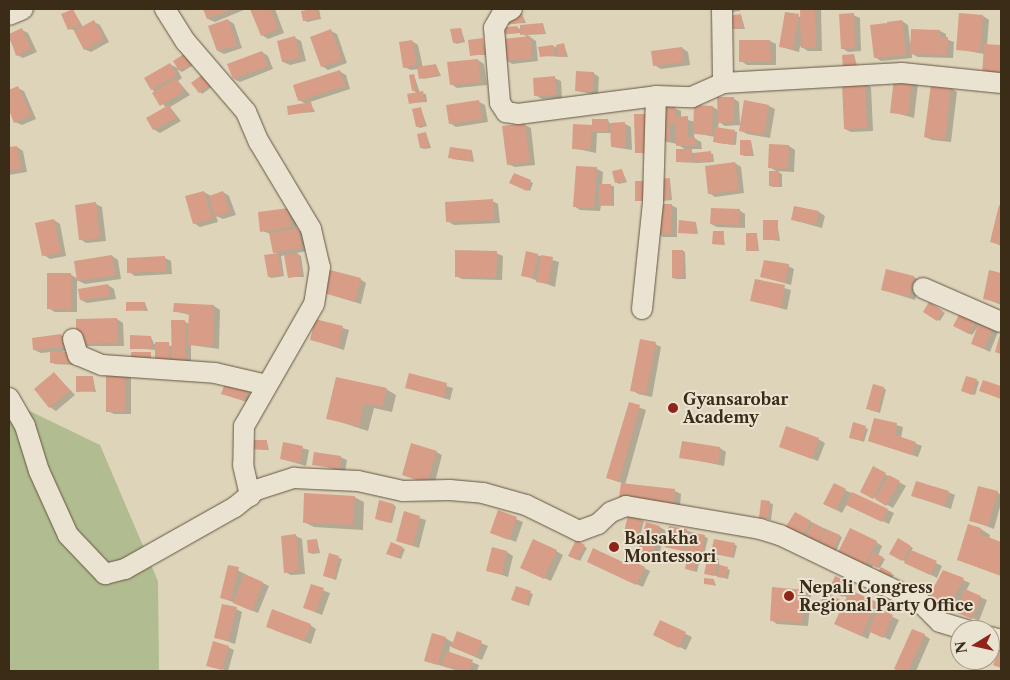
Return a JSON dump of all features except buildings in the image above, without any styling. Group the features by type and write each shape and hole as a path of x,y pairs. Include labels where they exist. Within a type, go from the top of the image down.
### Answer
{"street":[{"path":"9,16 23,9"},
{"path":"165,9 186,42 246,112 259,142 311,229 320,267 319,287 314,304 244,426 243,465 250,496"},
{"path":"512,9 502,14 494,28 500,103 506,112 518,114 656,96 692,97 723,83 902,73 1001,83"},
{"path":"722,9 723,83"},
{"path":"642,309 653,202 656,96"},
{"path":"923,288 1001,322"},
{"path":"73,339 78,355 102,365 215,372 267,385"},
{"path":"9,398 25,426 38,471 68,535 105,574 125,569 250,496 256,490 294,478 358,481 403,491 466,491 526,505 579,531 598,524 611,512 626,506 677,513 780,535 921,603 940,622 950,625"}],"green space":[{"path":"9,401 100,445 158,581 159,671 9,671"}],"place":[{"name":"Gyansarobar Academy","path":"673,408"},
{"name":"Balsakha Montessori","path":"614,547"},
{"name":"Nepali Congress Regional Party Office","path":"789,596"}]}
